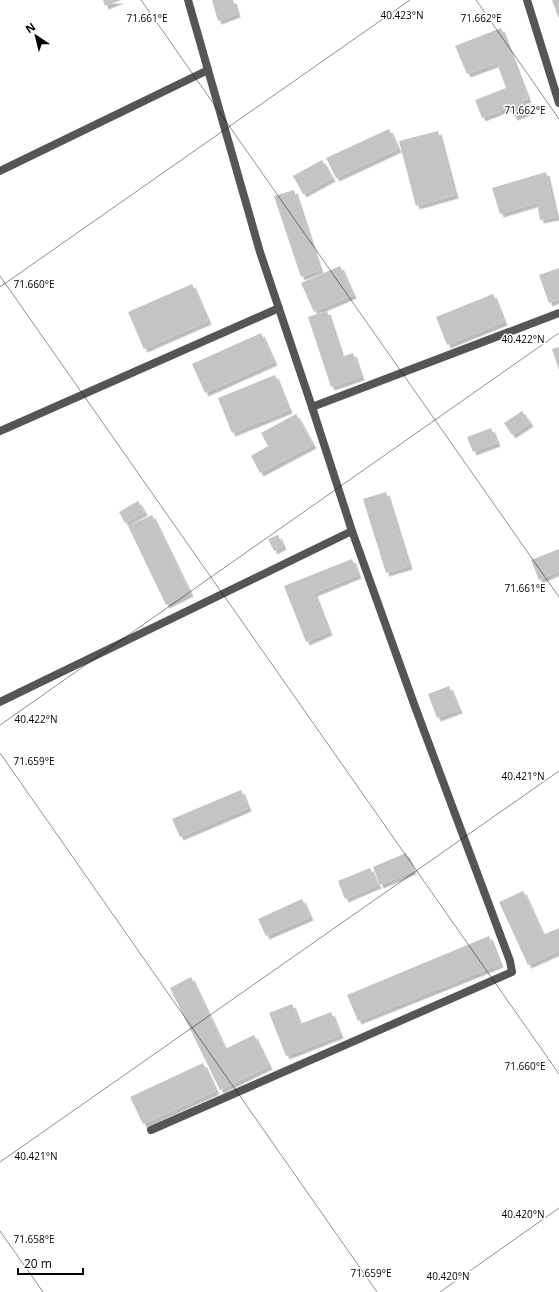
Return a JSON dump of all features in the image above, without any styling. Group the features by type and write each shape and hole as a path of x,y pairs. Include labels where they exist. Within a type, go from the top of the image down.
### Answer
{"street":[{"path":"151,1130 512,972 510,961 416,711 352,531 260,252 188,0"},
{"path":"528,0 559,103"},
{"path":"0,171 208,70"},
{"path":"0,431 279,308"},
{"path":"312,406 559,313"},
{"path":"0,702 352,531"}],"building":[{"path":"103,0 121,0 105,6"},
{"path":"212,0 233,0 237,14 218,21"},
{"path":"552,0 559,0 559,19"},
{"path":"501,28 528,99 522,101 527,112 514,117 510,107 482,118 475,100 506,88 497,63 467,74 455,46"},
{"path":"389,129 398,149 336,178 326,158"},
{"path":"438,131 455,195 416,206 399,141"},
{"path":"322,160 332,178 303,194 293,176"},
{"path":"546,172 556,217 540,220 537,203 500,214 492,188"},
{"path":"294,190 320,270 301,277 274,196"},
{"path":"340,266 353,295 314,312 301,283"},
{"path":"559,268 559,299 549,303 539,275"},
{"path":"192,284 208,321 144,349 128,312"},
{"path":"493,294 504,322 447,345 436,317"},
{"path":"327,311 342,357 353,353 361,377 331,387 308,317"},
{"path":"261,333 274,362 205,393 192,364"},
{"path":"559,347 559,370 552,349"},
{"path":"275,375 289,410 232,433 218,398"},
{"path":"522,411 530,423 512,435 504,423"},
{"path":"296,414 313,445 260,473 251,456 268,446 261,433"},
{"path":"491,428 497,443 473,452 467,437"},
{"path":"386,492 409,566 386,573 363,499"},
{"path":"138,501 144,512 125,523 119,512"},
{"path":"152,515 190,593 166,605 128,526"},
{"path":"278,535 283,546 274,551 268,539"},
{"path":"559,549 559,571 539,580 531,560"},
{"path":"352,559 358,575 314,593 329,632 306,642 284,586"},
{"path":"449,686 459,710 437,718 428,694"},
{"path":"241,790 248,808 180,837 172,819"},
{"path":"406,853 413,871 380,885 373,867"},
{"path":"370,868 378,885 345,899 338,881"},
{"path":"523,891 543,935 559,928 559,951 528,965 499,902"},
{"path":"302,899 310,917 266,936 258,919"},
{"path":"489,936 500,964 358,1021 347,995"},
{"path":"191,977 225,1049 254,1035 269,1066 220,1090 170,988"},
{"path":"292,1004 300,1024 331,1012 340,1035 286,1056 269,1013"},
{"path":"203,1063 216,1091 143,1124 130,1097"}]}
